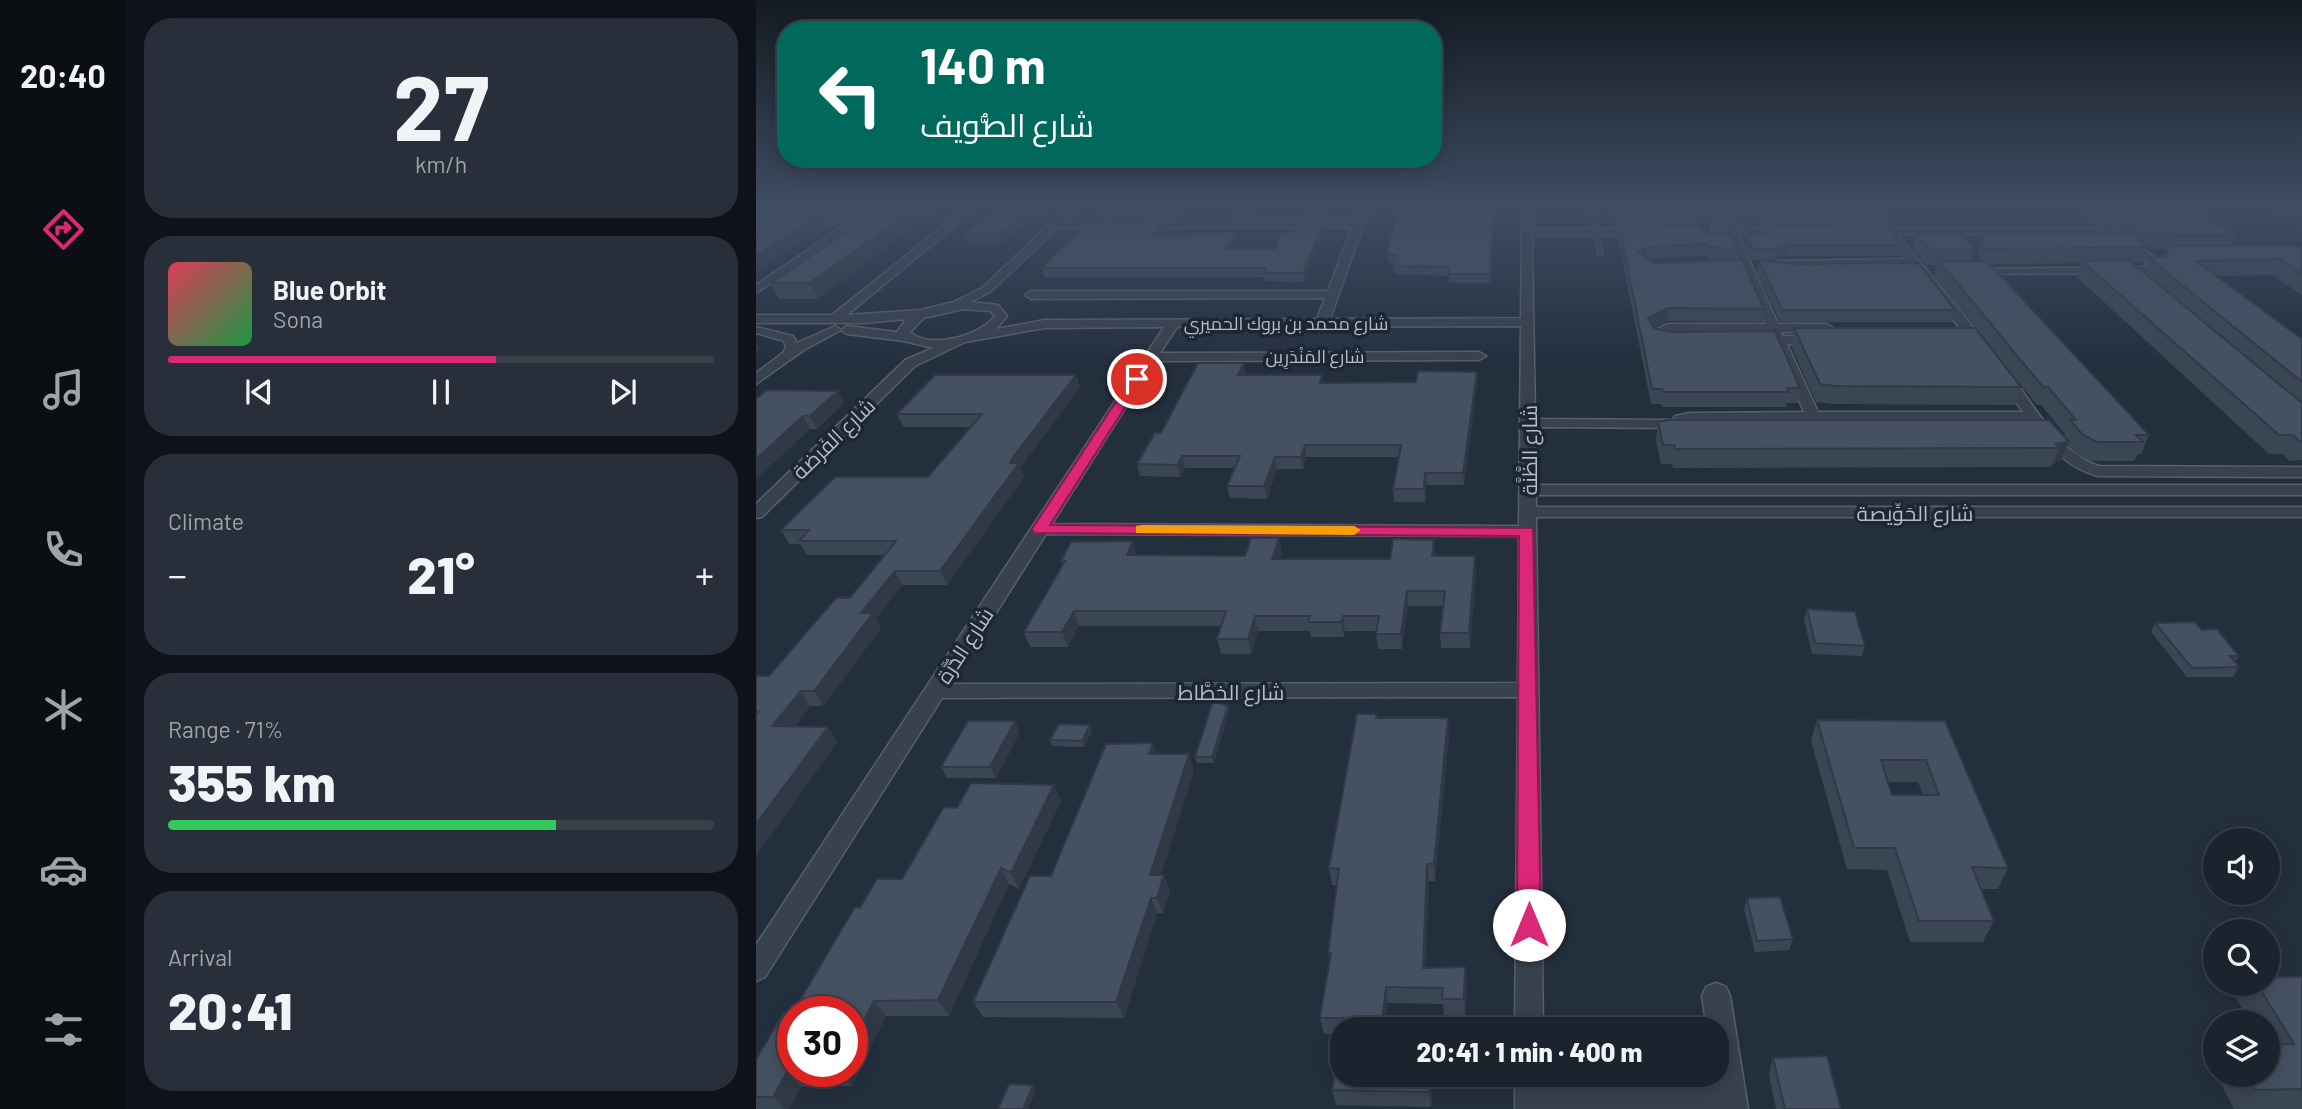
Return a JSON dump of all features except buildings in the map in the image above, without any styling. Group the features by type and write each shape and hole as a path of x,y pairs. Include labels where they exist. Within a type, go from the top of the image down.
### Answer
{"street":[{"path":"756,290 804,258"},
{"path":"756,380 789,354 835,325 914,258"},
{"path":"910,363 913,345 903,332 908,323 986,290 1020,258"},
{"path":"1322,323 1346,258"},
{"name":"شارع الظَّنَّة","path":"1527,258 1530,1017"},
{"path":"1750,258 1757,266 1776,334 1816,424"},
{"path":"1914,258 1964,334 2073,462 2091,470 2302,472"},
{"path":"1962,271 2127,271 2155,267 2155,263 2148,258"},
{"path":"1757,266 1786,262 1922,268"},
{"path":"2127,271 2148,288"},
{"path":"756,272 783,272"},
{"path":"835,325 932,343 964,339 994,326 1001,316 986,290"},
{"path":"1031,295 1332,294"},
{"name":"شارع محمد بن بروك الحميري","path":"950,306 995,309 1045,324"},
{"path":"757,326 835,325 925,314"},
{"name":"شارع محمد بن بروك الحميري","path":"964,339 1045,324 1527,322"},
{"name":"شارع الدُّرَّة","path":"756,968 1173,323"},
{"path":"757,326 789,339 792,347 789,354"},
{"path":"1831,340 1776,334 1667,328 1655,333 1659,338 1670,340 1776,334 1843,328"},
{"name":"شارع الفَرضة","path":"756,513 910,363 964,339"},
{"name":"شارع المَنْدَرِين","path":"1151,357 1479,355"},
{"path":"1528,423 1679,424 1693,431 2035,415"},
{"path":"1816,424 2046,430"},
{"name":"شارع الحَوِّيصة","path":"1527,511 2302,490"},
{"path":"1040,529 1527,511"},
{"name":"شارع الحَوِّيصة","path":"1527,511 2302,512"},
{"name":"شارع الخطَّاط","path":"935,691 1527,691"},
{"path":"1530,1094 1732,1105 1716,996"}],"slow traffic":[{"path":"1142,530 1354,530"}],"route":[{"path":"1137,379 1040,529 1527,531 1529,925"}]}
